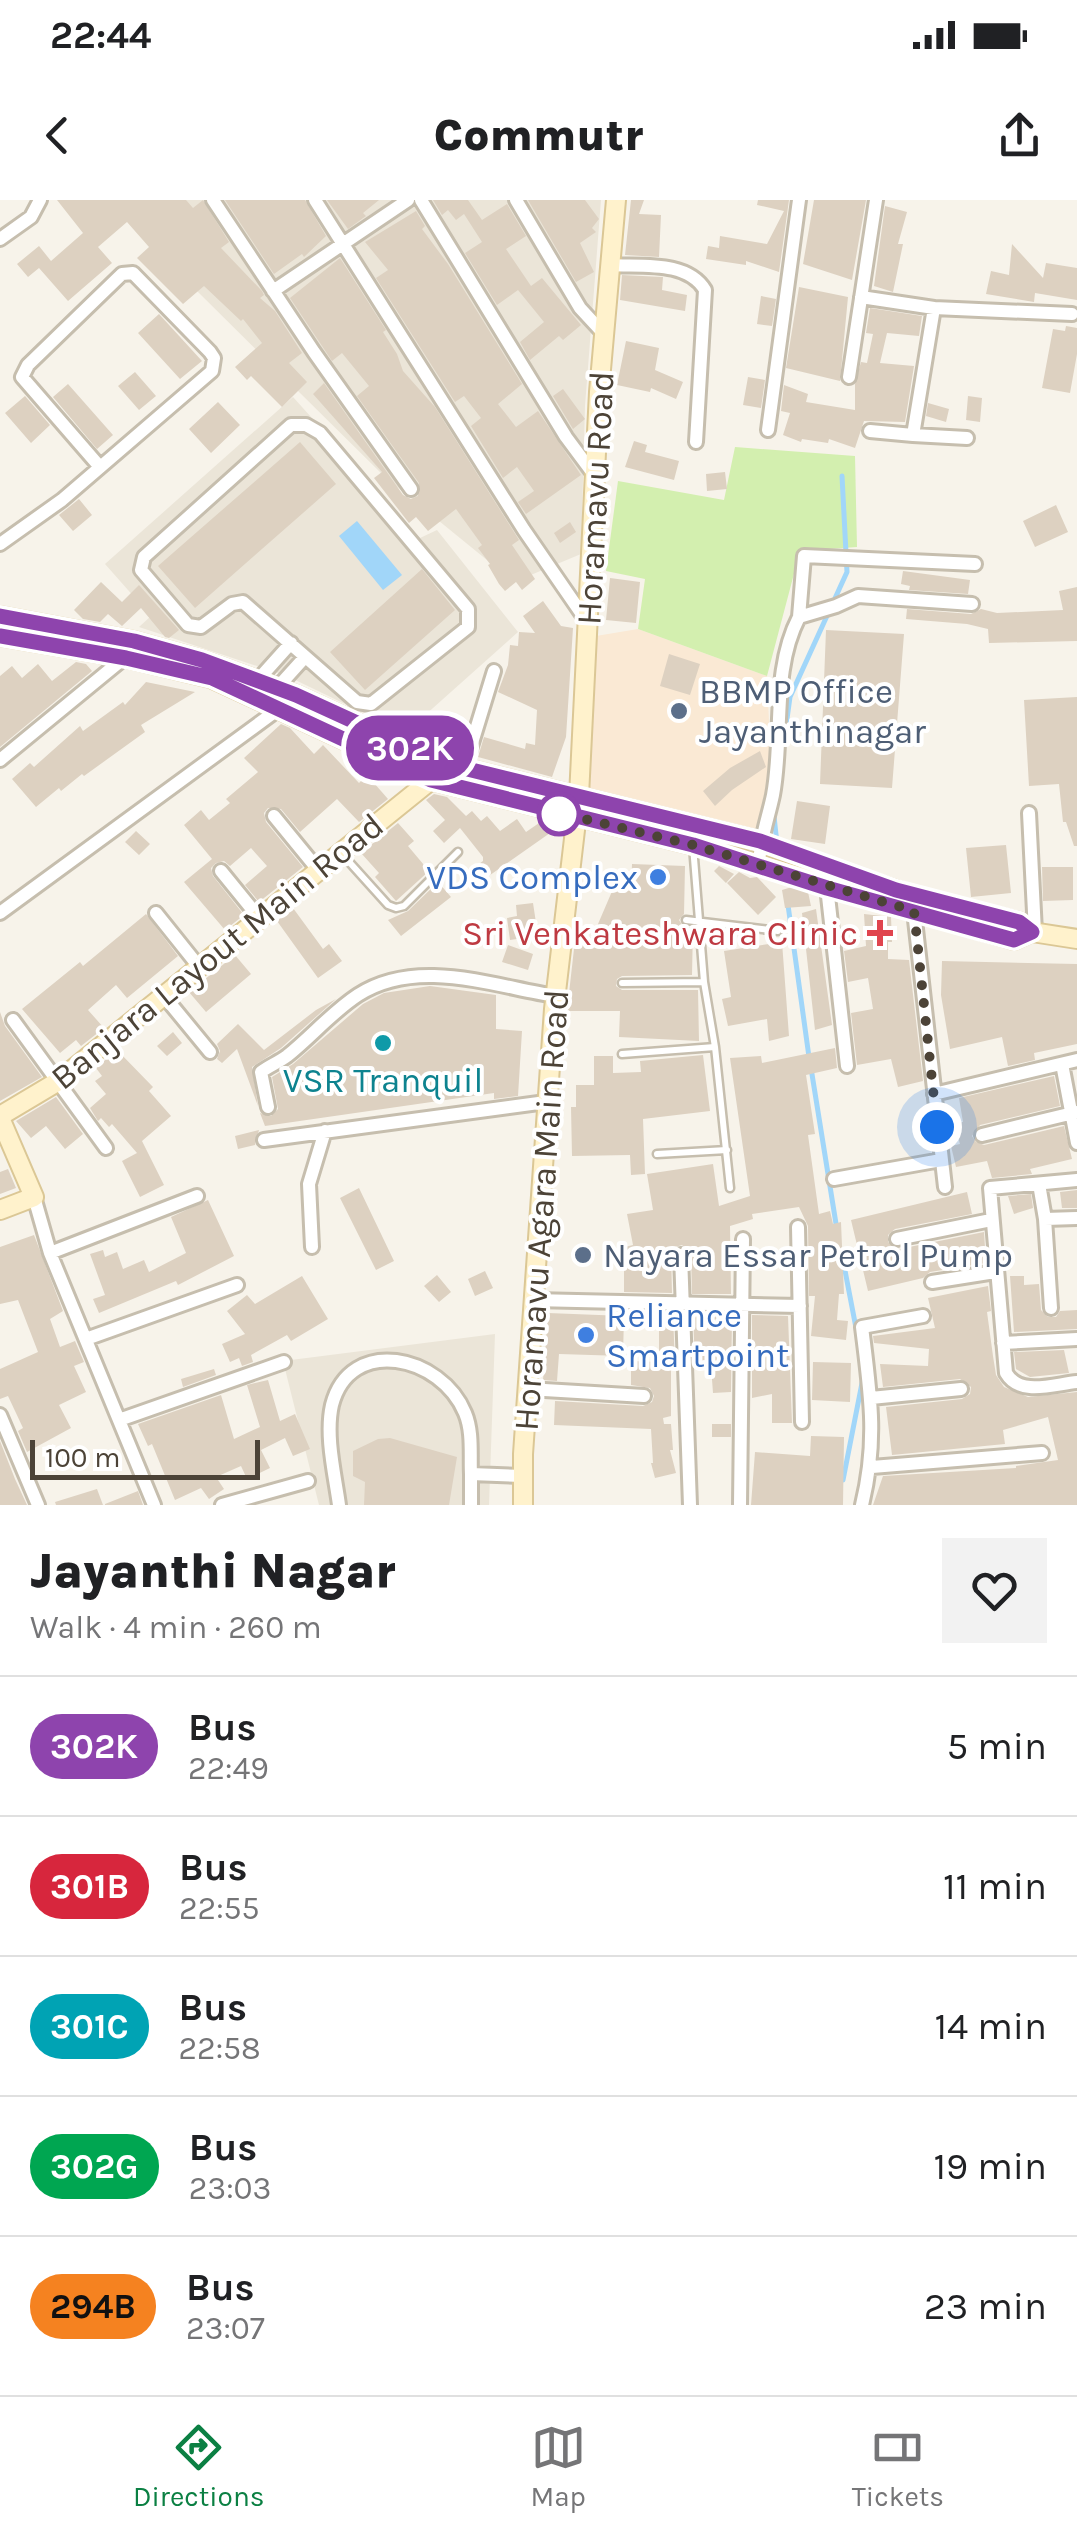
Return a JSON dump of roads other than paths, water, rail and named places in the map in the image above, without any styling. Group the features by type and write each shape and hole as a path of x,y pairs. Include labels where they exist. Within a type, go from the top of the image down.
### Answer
{"main road":[{"name":"Horamavu Road","path":"579,796 595,476 616,200"},
{"path":"0,616 138,642 277,688 464,769 760,841 930,900 1019,922 1034,932 1077,939"},
{"path":"0,636 212,678 431,780 693,845 827,888 1014,940 1034,932"},
{"name":"Banjara Layout Main Road","path":"34,1197 0,1117 58,1082 431,780"},
{"name":"Horamavu Agara Main Road","path":"522,1505 546,1102 579,796"},
{"path":"0,1210 34,1197"}],"street":[{"path":"0,239 31,217 40,200"},
{"path":"213,200 411,488"},
{"path":"315,200 524,530 588,623"},
{"path":"273,292 408,200"},
{"path":"422,200 566,437 595,476"},
{"path":"516,200 580,308 604,334"},
{"path":"768,430 799,200"},
{"path":"849,376 876,200"},
{"path":"610,265 682,270 697,277 705,290 696,442"},
{"path":"0,544 62,500 208,375 214,364 210,352 133,273 122,274 28,365 22,377 100,467"},
{"path":"861,297 934,308 1072,314"},
{"path":"914,435 934,308"},
{"path":"291,425 306,425 320,433 468,610 470,618 464,630 371,704 357,702 291,643 243,602 232,604 201,627 188,625 140,564 291,425"},
{"path":"870,431 968,438"},
{"path":"759,864 760,841 773,794 784,663 799,616 804,556 976,564"},
{"path":"799,616 858,596 972,604"},
{"path":"0,760 126,658 138,642"},
{"path":"257,681 291,643"},
{"path":"277,688 304,656"},
{"path":"464,769 494,670"},
{"path":"0,913 280,708"},
{"path":"1029,814 1034,932"},
{"path":"274,816 319,870"},
{"path":"221,870 260,919"},
{"path":"827,888 848,1066"},
{"path":"914,911 945,1187"},
{"path":"156,913 200,968"},
{"path":"268,1107 260,1072 287,1056 301,1040 358,995 380,983 412,976 461,977 555,996"},
{"path":"164,996 210,1052"},
{"path":"13,1020 106,1148"},
{"path":"934,1094 1077,1060"},
{"path":"1062,1064 1077,1143"},
{"path":"264,1140 546,1102"},
{"path":"982,1135 1074,1112"},
{"path":"312,1246 309,1184 325,1132"},
{"path":"834,1179 941,1160"},
{"path":"1077,1180 990,1188 1006,1373 1017,1386 1077,1382"},
{"path":"1040,1184 1051,1308"},
{"path":"50,1253 197,1196"},
{"path":"34,1197 50,1253 154,1505"},
{"path":"1046,1220 1077,1218"},
{"path":"897,1240 991,1220"},
{"path":"798,1227 802,1422"},
{"path":"740,1505 743,1239"},
{"path":"681,1255 690,1505"},
{"path":"932,1282 995,1272"},
{"path":"86,1339 238,1285"},
{"path":"534,1300 800,1306"},
{"path":"862,1505 872,1467 871,1398 862,1327 923,1316"},
{"path":"1003,1343 1077,1339"},
{"path":"119,1420 284,1362"},
{"path":"340,1505 331,1408 339,1386 364,1365 410,1362 426,1368 448,1385 459,1400 470,1426 471,1505"},
{"path":"528,1390 644,1396"},
{"path":"871,1398 962,1390"},
{"path":"0,1415 38,1505"},
{"path":"872,1467 1042,1453"},
{"path":"471,1474 523,1476"},
{"path":"222,1505 308,1481"}],"lane":[{"path":"693,845 704,982 730,1188"},
{"path":"341,853 388,905 396,908 404,906 458,852"},
{"path":"686,920 778,931"},
{"path":"622,983 704,982"},
{"path":"622,1054 715,1047"},
{"path":"657,1154 727,1150"}],"water":[{"path":"357,521 402,575 383,590 339,536"}],"waterway":[{"path":"784,741 790,697 847,572 842,476"},
{"path":"774,816 777,844"},
{"path":"788,905 809,1057"},
{"path":"811,1068 837,1230"},
{"path":"842,1255 857,1333"},
{"path":"843,1480 863,1378"}],"place":[{"name":"BBMP Office Jayanthinagar","path":"679,711"},
{"name":"VDS Complex","path":"658,877"},
{"name":"Sri Venkateshwara Clinic","path":"880,933"},
{"name":"VSR Tranquil","path":"383,1043"},
{"name":"Nayara Essar Petrol Pump","path":"583,1255"},
{"name":"Reliance Smartpoint","path":"586,1335"}]}
